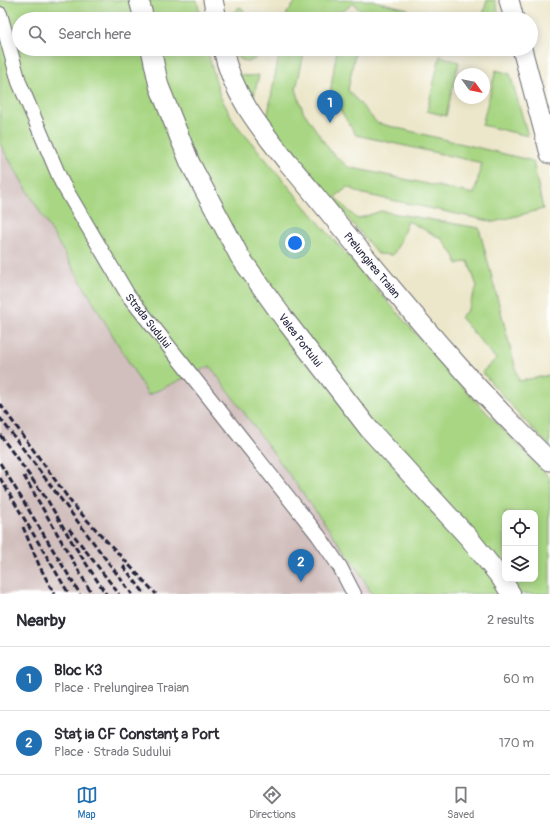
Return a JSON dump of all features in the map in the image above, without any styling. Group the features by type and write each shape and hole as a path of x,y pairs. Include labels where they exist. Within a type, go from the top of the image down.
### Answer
{"street":[{"path":"140,0 143,12"},
{"path":"213,0 216,12"},
{"path":"509,0 512,12"},
{"name":"Strada Sudului","path":"0,14 19,82 62,183 128,296 318,535 340,567 354,594"},
{"name":"Valea Portului","path":"153,56 159,86 190,164 240,257 285,320 369,429 469,538 501,578 511,594"},
{"name":"Prelungirea Traian","path":"225,56 233,83 242,102 269,140 475,385 550,461"},
{"path":"524,56 550,154"}],"shaded area":[{"path":"0,0 12,12 12,56 23,56 210,366 358,569 372,594 0,594"}],"green space":[{"path":"0,0 197,0 200,12 12,12 12,56 209,56 220,96 235,123 338,245 468,393 550,478 550,594 372,594 358,569 210,366 148,395 0,144"},
{"path":"297,0 374,0 408,9 408,12 360,12 354,3 342,12 288,12"},
{"path":"487,0 495,0 498,12 484,12"},
{"path":"239,7 243,9 244,12 236,12"},
{"path":"237,56 258,56 247,62"},
{"path":"279,56 303,56 296,89 303,111 331,152 348,167 474,194 482,163 356,135 330,94 336,56 354,56 348,90 377,123 533,161 543,209 494,222 363,194 348,187 335,197 357,219 381,211 479,228 519,381 550,375 550,447 482,372 496,359 460,317 467,311 477,286 468,261 457,264 455,257 442,239 408,221 393,255 378,254 267,119"},
{"path":"440,56 459,62 458,68 454,68 454,83 446,116 427,111"},
{"path":"496,70 510,74 528,136 482,125 487,104 490,104 490,94"},
{"path":"235,74 248,76 259,75 253,99"}],"railway":[{"path":"0,404 74,506 156,594"},
{"path":"0,418 132,594"},
{"path":"0,435 48,501 72,542 106,594"},
{"path":"0,463 80,594"},
{"path":"24,476 92,594"},
{"path":"0,478 69,594"},
{"path":"23,527 39,565 54,594"},
{"path":"69,529 119,594"},
{"path":"123,566 145,594"}],"place":[{"name":"Bloc K3","path":"330,123"},
{"name":"Stația CF Constanța Port","path":"301,582"}]}
